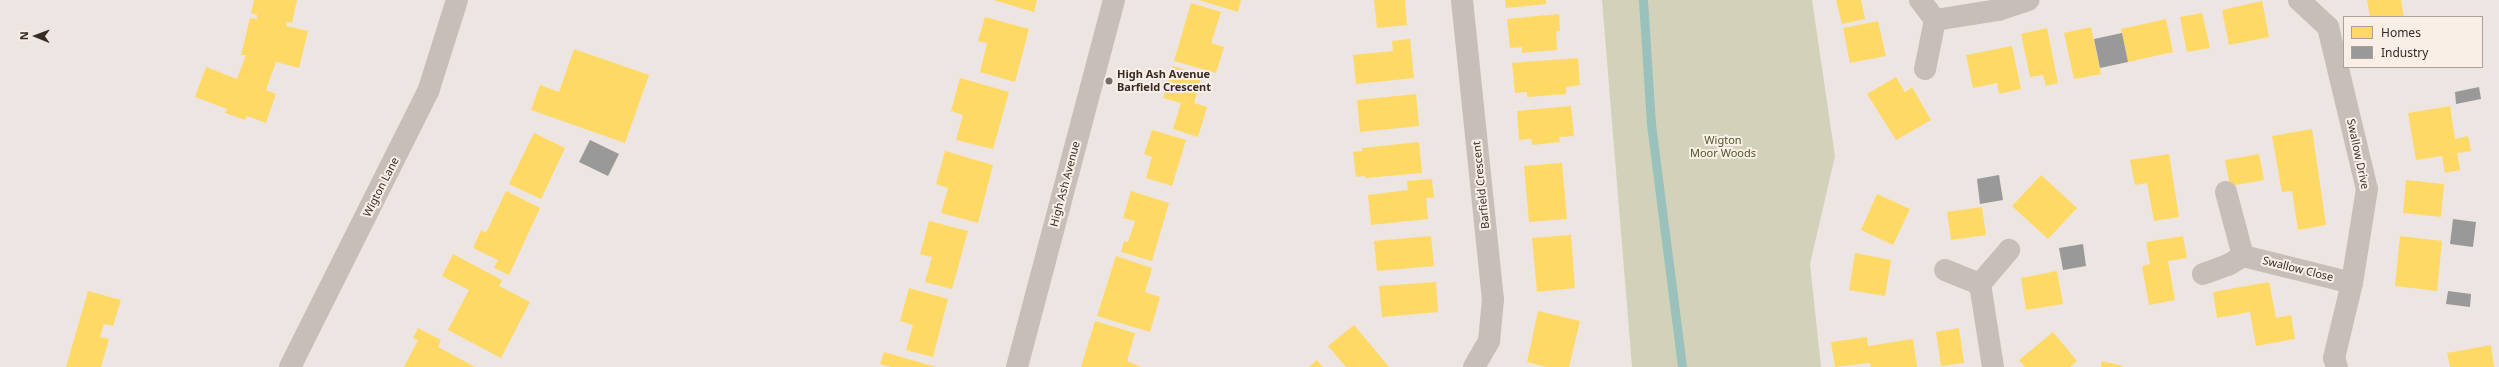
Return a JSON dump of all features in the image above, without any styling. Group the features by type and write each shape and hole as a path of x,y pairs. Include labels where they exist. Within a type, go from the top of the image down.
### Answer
{"street":[{"name":"Wigton Lane","path":"290,367 428,92 457,0"},
{"name":"High Ash Avenue","path":"1017,367 1114,0"},
{"name":"Barfield Crescent","path":"1462,0 1493,299 1489,341 1474,367"},
{"path":"1920,0 1935,20 1925,69"},
{"path":"1935,20 1998,10 2028,0"},
{"name":"Swallow Drive","path":"2299,0 2328,26 2367,189 2352,283 2334,358 2336,367"},
{"path":"2203,274 2228,265 2243,256 2226,192"},
{"path":"1993,367 1980,284 2009,250"},
{"name":"Swallow Close","path":"2243,256 2352,283"},
{"path":"1945,270 1980,284"}],"green space":[{"name":"Wigton Moor Woods","path":"1602,0 1812,0 1835,156 1810,264 1821,367 1632,367"}],"building: Homes":[{"path":"254,0 297,0 292,23 287,22 286,26 308,31 299,68 276,62 266,90 276,94 266,123 247,116 245,120 225,113 227,109 195,97 206,67 237,79 246,55 241,55 250,18 257,19 257,15 251,13"},
{"path":"993,0 1037,0 1034,12"},
{"path":"1199,0 1241,0 1238,12"},
{"path":"1374,0 1405,0 1407,25 1377,28"},
{"path":"1505,0 1546,0 1546,4 1506,8"},
{"path":"1836,0 1861,0 1865,19 1842,24"},
{"path":"2367,0 2401,0 2404,16 2370,16"},
{"path":"2262,1 2269,37 2229,45 2222,10"},
{"path":"1191,3 1221,12 1211,43 1224,47 1216,73 1174,61"},
{"path":"2202,13 2210,48 2187,52 2180,17"},
{"path":"1559,14 1560,31 1556,31 1557,50 1522,53 1522,47 1510,48 1507,19"},
{"path":"985,17 1029,29 1015,82 980,72 987,43 978,41"},
{"path":"2166,19 2173,52 2128,62 2121,29"},
{"path":"1878,21 1886,56 1850,63 1843,28"},
{"path":"2091,27 2101,74 2074,79 2064,33"},
{"path":"2047,28 2058,83 2046,86 2043,75 2030,77 2021,34"},
{"path":"1410,39 1414,78 1356,84 1353,55 1393,51 1392,41"},
{"path":"2012,46 2021,89 1999,94 1997,83 1973,88 1966,55"},
{"path":"574,49 649,75 625,143 531,110 540,85 559,92"},
{"path":"1578,58 1580,85 1566,87 1566,94 1527,97 1527,92 1515,93 1512,63"},
{"path":"1173,66 1202,75 1194,103 1207,107 1198,137 1173,129 1181,103 1163,98"},
{"path":"1896,77 1905,92 1912,87 1931,120 1896,140 1867,94"},
{"path":"960,78 1009,92 993,149 956,140 963,115 951,111"},
{"path":"1416,94 1419,126 1360,132 1357,100"},
{"path":"1571,106 1574,136 1559,137 1560,142 1532,145 1531,139 1519,140 1517,111"},
{"path":"2450,106 2455,139 2468,136 2471,151 2457,153 2460,170 2445,173 2442,156 2416,160 2408,113"},
{"path":"2312,129 2326,225 2298,230 2292,191 2282,192 2272,136"},
{"path":"1152,130 1186,140 1172,186 1146,178 1152,157 1144,154"},
{"path":"534,133 565,148 541,199 509,184"},
{"path":"1419,142 1422,173 1365,178 1365,176 1356,177 1353,152 1362,151 1362,148"},
{"path":"945,151 993,165 978,223 941,213 948,188 936,184"},
{"path":"2169,154 2179,217 2154,221 2147,183 2135,185 2130,160"},
{"path":"2259,154 2264,180 2230,186 2225,160"},
{"path":"1562,163 1567,219 1529,222 1524,166"},
{"path":"2041,175 2077,208 2048,239 2012,206"},
{"path":"1432,179 1434,198 1426,198 1428,219 1371,225 1368,195 1408,190 1407,181"},
{"path":"2406,180 2444,184 2441,217 2403,213"},
{"path":"506,191 540,208 509,275 494,268 498,260 473,248 481,230 486,233"},
{"path":"1131,191 1169,203 1152,261 1121,252 1124,241 1128,242 1135,221 1123,218"},
{"path":"1877,194 1910,209 1893,245 1861,230"},
{"path":"1982,207 1986,235 1951,240 1947,212"},
{"path":"929,221 968,231 952,289 925,282 932,257 920,254"},
{"path":"1571,235 1575,288 1537,292 1532,238"},
{"path":"1431,236 1434,266 1377,271 1374,241"},
{"path":"2183,236 2187,258 2168,261 2175,300 2149,305 2142,266 2150,264 2146,242"},
{"path":"2400,236 2442,241 2437,291 2395,286"},
{"path":"1855,253 1891,260 1885,296 1849,290"},
{"path":"453,254 502,280 499,286 530,302 501,358 448,330 469,290 442,276"},
{"path":"1116,256 1152,268 1145,292 1160,297 1150,332 1097,316"},
{"path":"2057,271 2063,304 2026,310 2021,278"},
{"path":"1436,282 1438,312 1382,317 1379,286"},
{"path":"2269,282 2276,318 2291,315 2295,339 2256,346 2250,312 2217,318 2213,292"},
{"path":"909,288 948,299 933,357 906,350 913,325 900,321"},
{"path":"88,291 121,300 113,326 104,324 100,337 109,339 101,367 66,367"},
{"path":"1538,311 1580,321 1569,367 1546,367 1527,362"},
{"path":"1095,321 1135,333 1127,361 1141,367 1081,367"},
{"path":"1354,325 1389,367 1346,367 1328,346"},
{"path":"418,328 441,340 438,347 475,367 404,367 418,340 413,338"},
{"path":"1959,328 1964,363 1941,366 1936,332"},
{"path":"2053,332 2077,361 2070,367 2025,367 2019,360"},
{"path":"1867,337 1868,346 1913,339 1917,367 1871,367 1870,363 1835,367 1831,342"},
{"path":"2491,345 2494,367 2450,367 2447,353"},
{"path":"884,352 936,367 891,367 880,364"},
{"path":"1317,360 1323,367 1309,367"},
{"path":"2102,361 2123,366 2123,367 2101,367"}],"building: Industry":[{"path":"2122,33 2128,62 2100,68 2094,39"},
{"path":"2479,87 2481,99 2456,104 2455,92"},
{"path":"590,140 619,154 608,176 579,162"},
{"path":"1999,175 2003,200 1980,204 1977,179"},
{"path":"2453,219 2476,222 2473,247 2450,244"},
{"path":"2083,244 2086,266 2063,270 2059,248"},
{"path":"2448,291 2471,294 2470,307 2446,304"}],"waterway":[{"path":"1643,0 1651,124 1682,367"}],"place":[{"name":"High Ash Avenue Barfield Crescent","path":"1109,81"}]}
